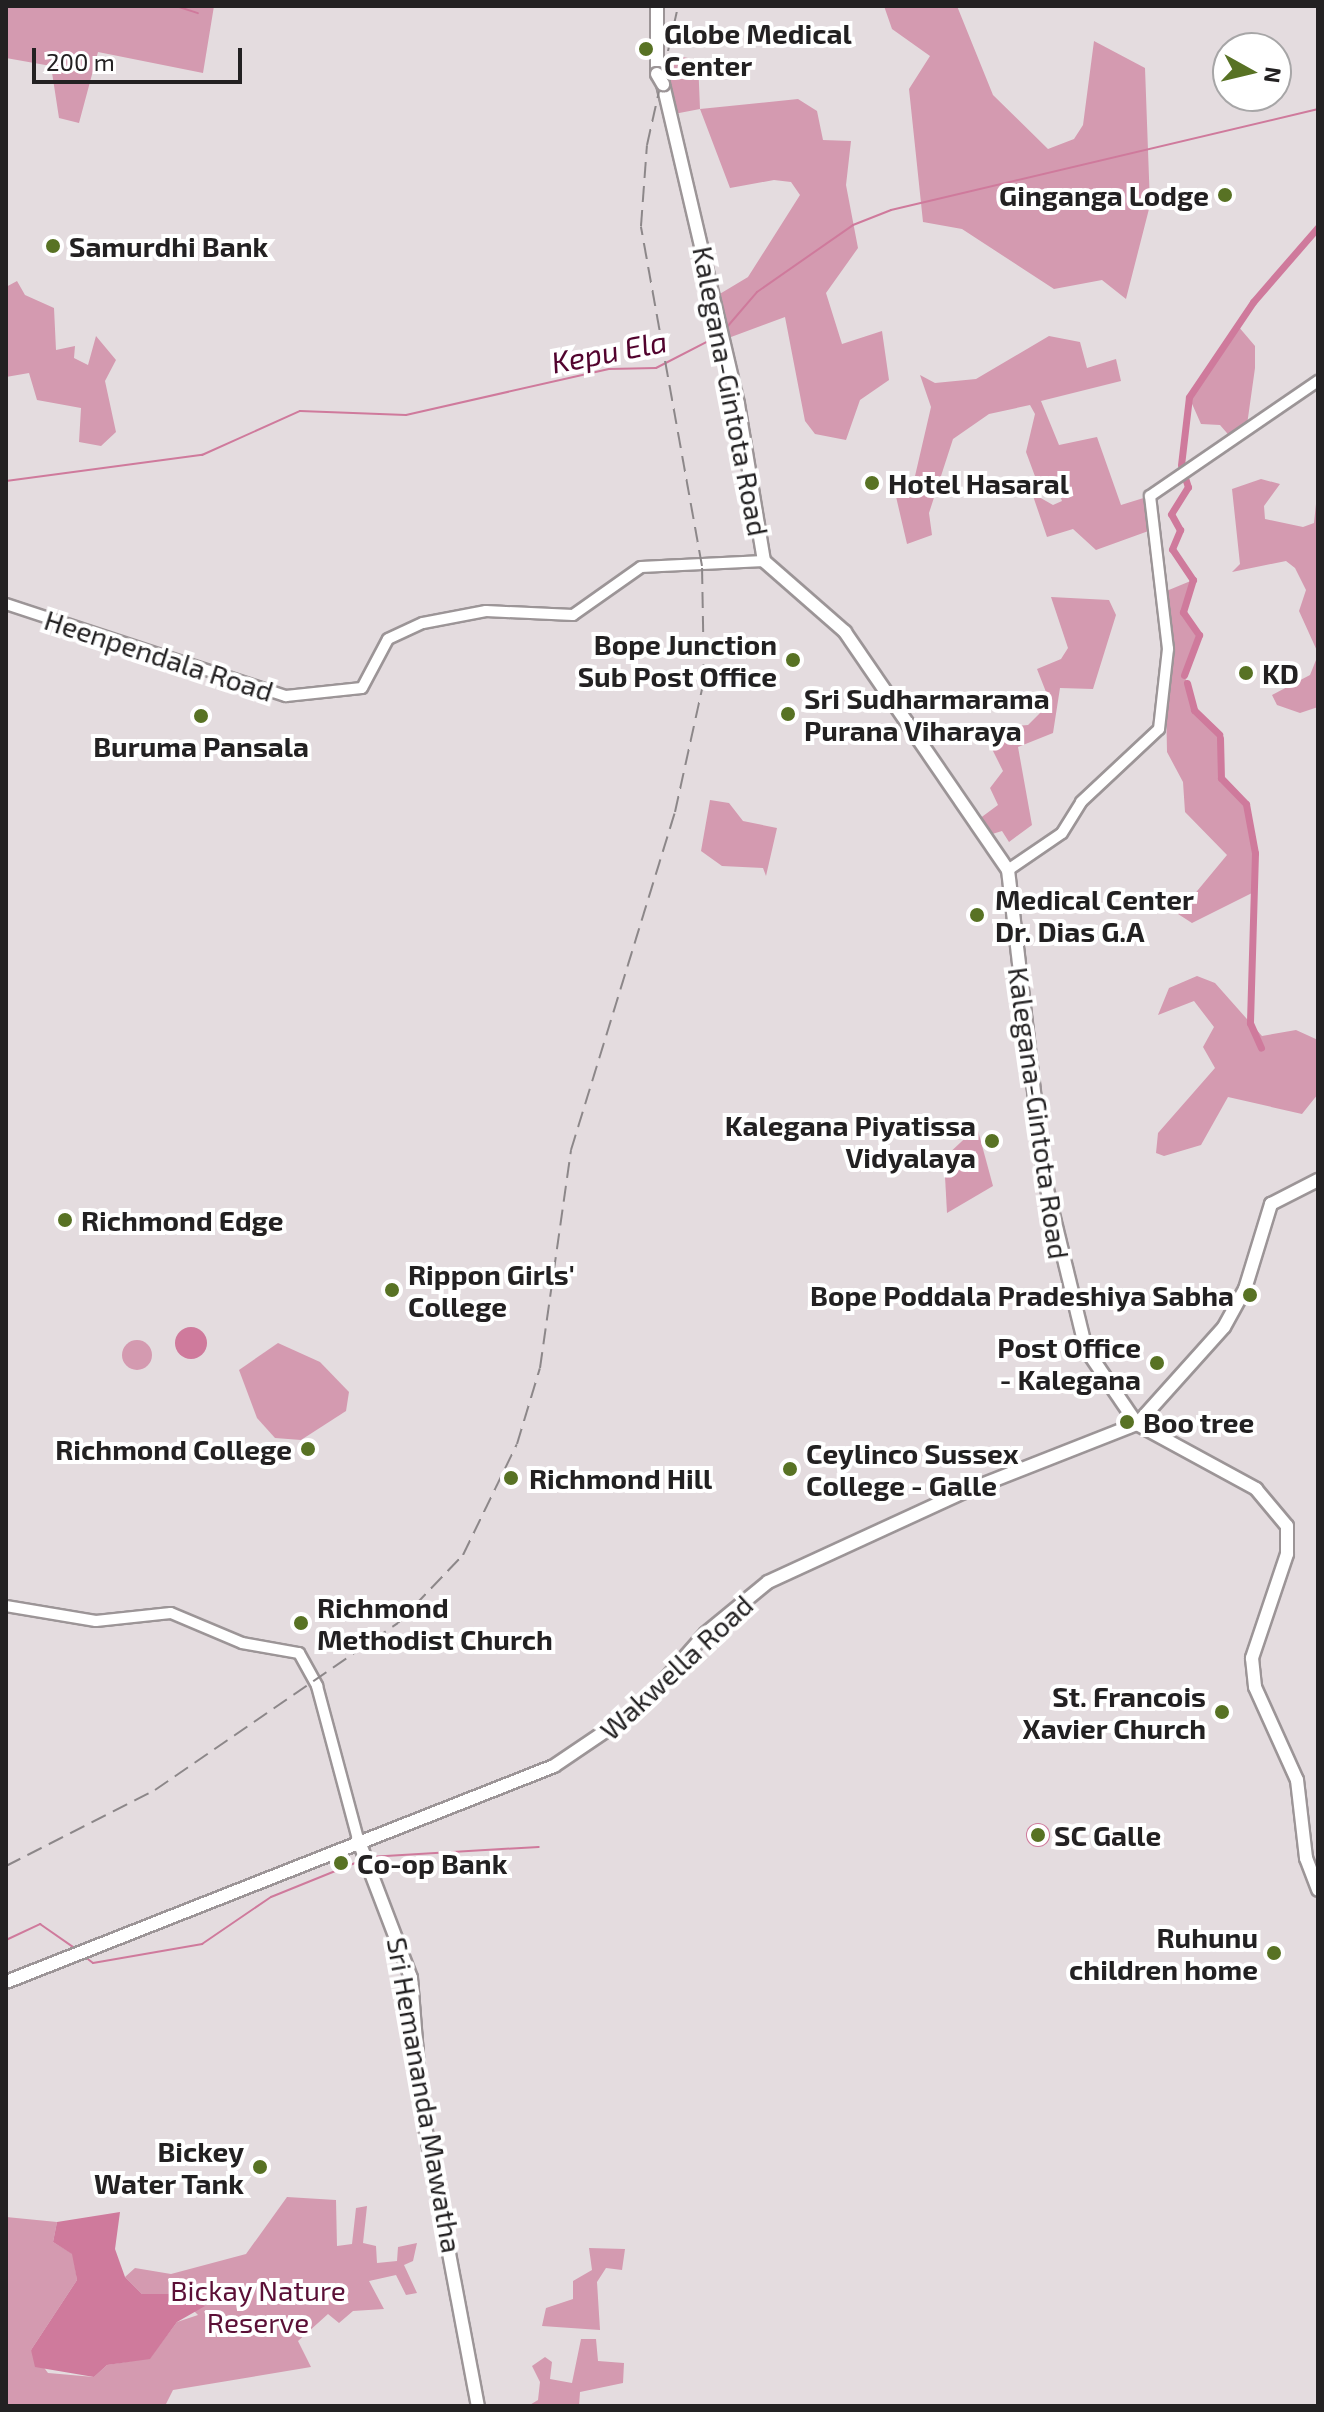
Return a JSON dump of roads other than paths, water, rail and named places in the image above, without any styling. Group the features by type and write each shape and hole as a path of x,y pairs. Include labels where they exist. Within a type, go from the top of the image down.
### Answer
{"main road":[{"name":"Kalegana-Gintota Road","path":"657,6 660,79 725,349 764,561 845,632 1008,870 1020,1022 1051,1222 1076,1325 1115,1399 1124,1432"},
{"name":"Wakwella Road","path":"6,1982 589,1748 641,1707 722,1618 787,1571 1124,1432 1137,1424 1224,1327 1245,1289 1271,1204 1318,1180"},
{"name":"Kalegana-Gintota Road","path":"1115,1399 1137,1424"},
{"path":"1137,1424 1256,1489 1287,1526 1287,1554 1252,1658 1255,1687 1297,1780 1306,1858 1318,1890"},
{"name":"Sri Hemananda Mawatha","path":"358,1839 411,1978 421,2105 478,2406"}],"street":[{"path":"1008,870 1062,833 1081,802 1159,729 1168,649 1150,496 1318,381"},
{"name":"Heenpendala Road","path":"6,604 286,696 362,688 388,639 423,623 486,611 563,616 641,567 764,561"},
{"path":"6,1606 96,1621 171,1613 242,1643 299,1653 317,1686 358,1839"}],"waterway":[{"path":"176,6 198,13"},
{"name":"Kepu Ela","path":"727,327 757,292 853,225 891,210 1318,109"},
{"path":"1181,465 1189,397 1253,302 1318,227"},
{"name":"Kepu Ela","path":"6,481 202,455 300,411 406,415 609,369 656,368 716,337"},
{"path":"1184,475 1188,487 1171,514 1180,530 1172,549 1193,580 1183,612 1199,635 1184,675"},
{"path":"1187,683 1194,710 1219,734"},
{"path":"1220,738 1221,778 1246,804 1255,853 1250,1023 1261,1048"},
{"path":"369,1857 539,1847"},
{"path":"84,1956 93,1963 202,1944 271,1897 360,1861"},
{"path":"6,1940 40,1924 76,1949"}],"railway":[{"path":"6,1866 155,1790 398,1623 463,1555 517,1444 540,1368 571,1150 675,812 704,680 702,566 641,226 647,145 678,6"}],"place":[{"name":"Globe Medical Center","path":"646,49"},
{"name":"Ginganga Lodge","path":"1225,195"},
{"name":"Samurdhi Bank","path":"53,246"},
{"name":"Hotel Hasaral","path":"872,483"},
{"name":"Bope Junction Sub Post Office","path":"793,660"},
{"name":"KD","path":"1246,673"},
{"name":"Sri Sudharmarama Purana Viharaya","path":"788,714"},
{"name":"Buruma Pansala","path":"201,716"},
{"name":"Medical Center Dr. Dias G.A","path":"977,915"},
{"name":"Kalegana Piyatissa Vidyalaya","path":"992,1141"},
{"name":"Richmond Edge","path":"65,1220"},
{"name":"Rippon Girls' College","path":"392,1290"},
{"name":"Bope Poddala Pradeshiya Sabha","path":"1250,1295"},
{"name":"Post Office - Kalegana","path":"1157,1363"},
{"name":"Boo tree","path":"1127,1422"},
{"name":"Richmond College","path":"308,1449"},
{"name":"Ceylinco Sussex College - Galle","path":"790,1469"},
{"name":"Richmond Hill","path":"511,1478"},
{"name":"Richmond Methodist Church","path":"301,1623"},
{"name":"St. Francois Xavier Church","path":"1222,1712"},
{"name":"SC Galle","path":"1038,1835"},
{"name":"Co-op Bank","path":"341,1863"},
{"name":"Ruhunu children home","path":"1274,1953"},
{"name":"Bickey Water Tank","path":"260,2167"}],"park label":[{"name":"Bickay Nature Reserve","path":"258,2306"}]}
